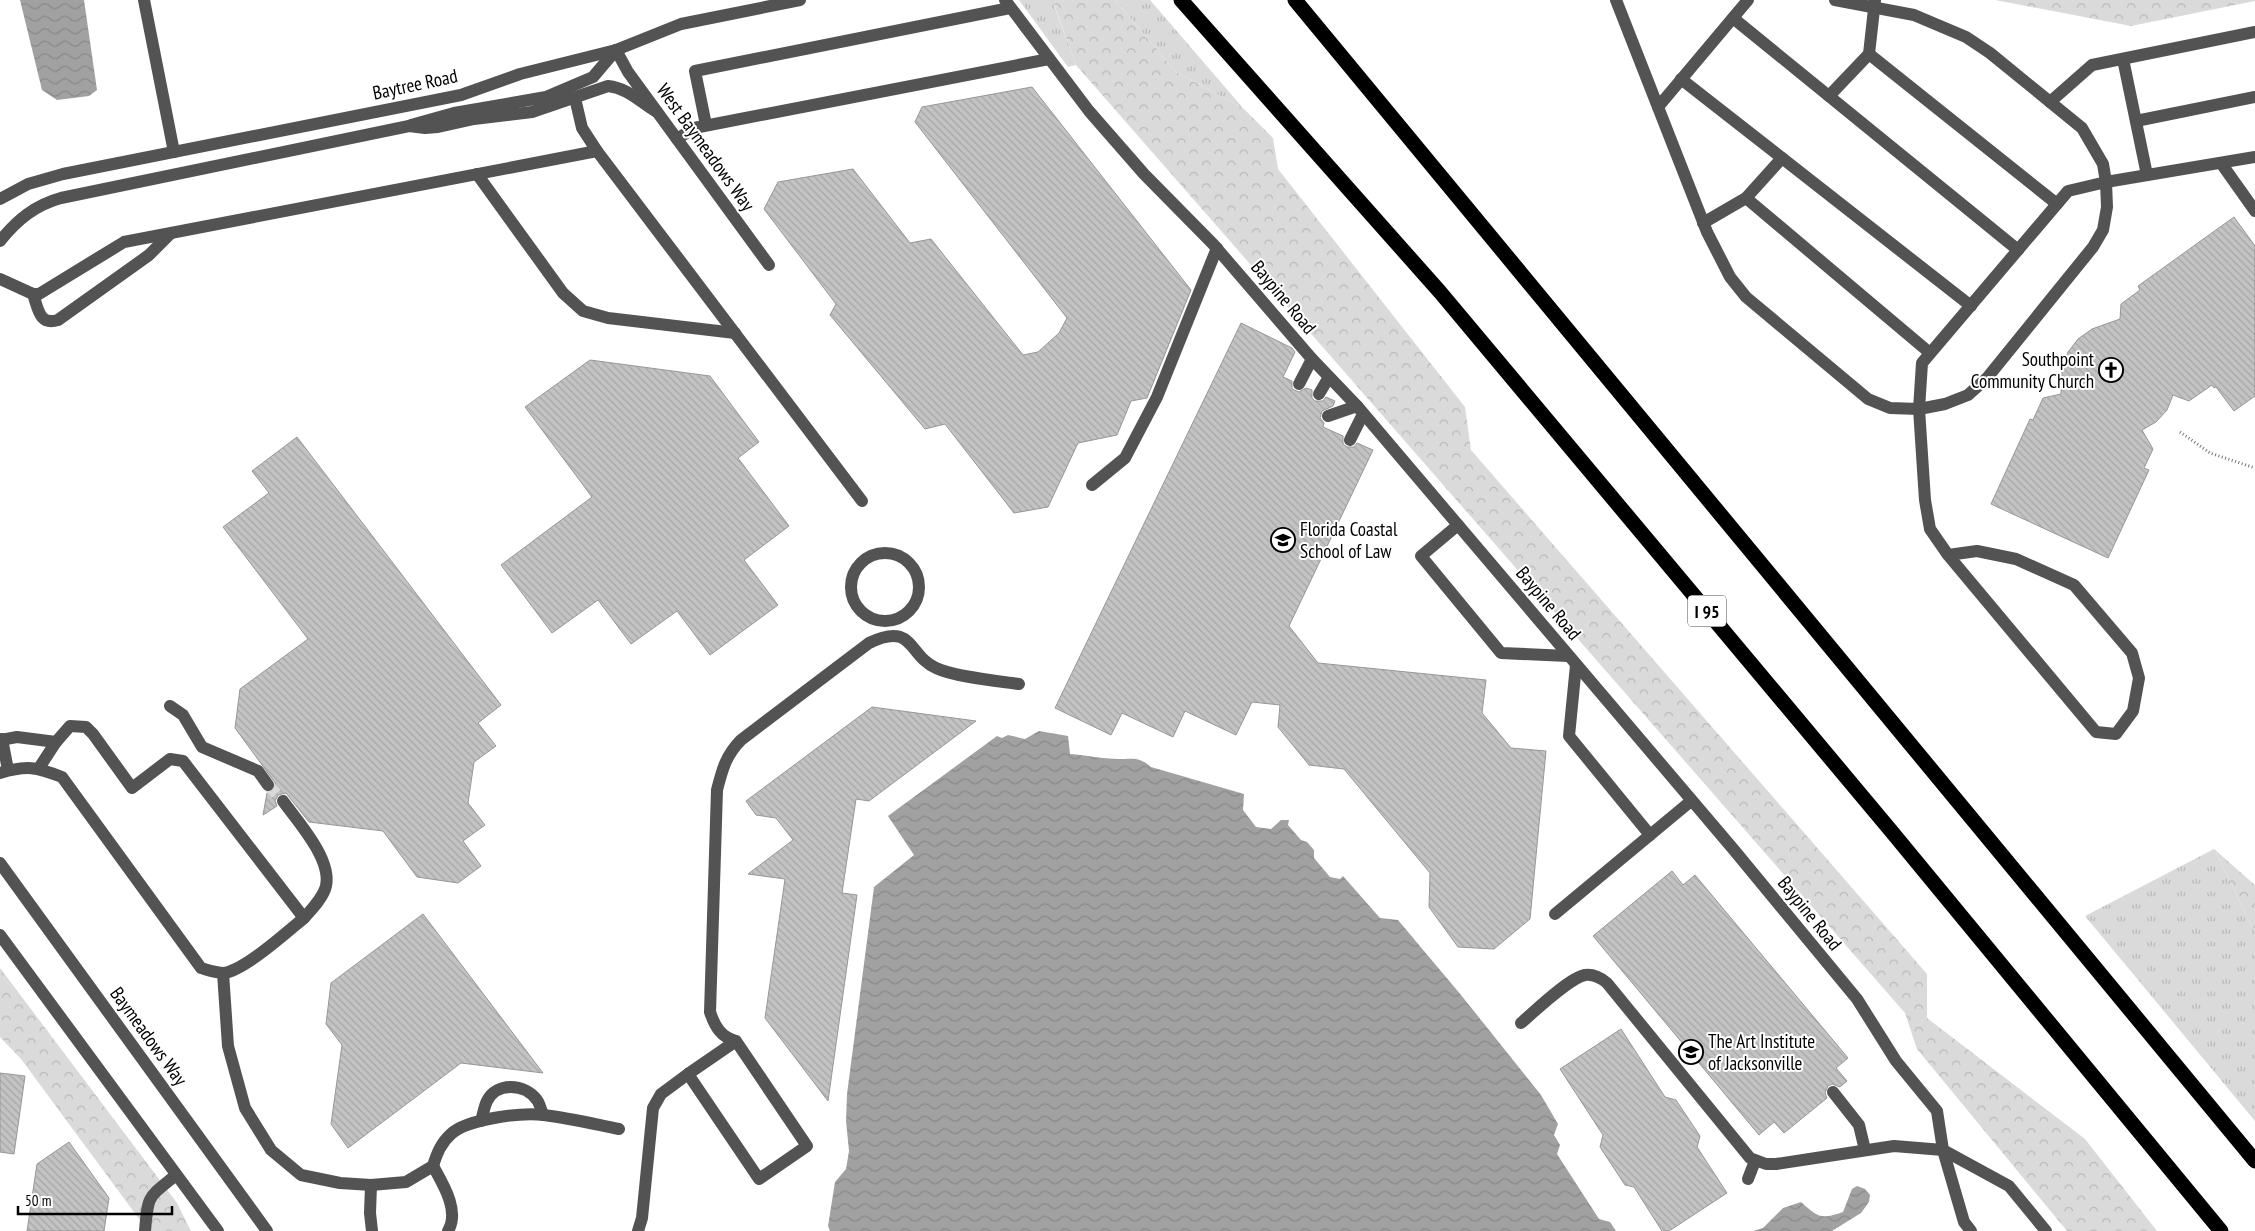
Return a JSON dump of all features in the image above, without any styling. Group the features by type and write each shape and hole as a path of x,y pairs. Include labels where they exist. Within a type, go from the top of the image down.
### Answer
{"highway":[{"name":"I 95","path":"1181,0 1440,292 1898,840 2221,1231"},
{"path":"1295,0 2255,1161"}],"street":[{"path":"144,0 174,152"},
{"path":"616,50 673,26 691,21 800,0"},
{"path":"1616,0 1703,222 1730,277 1746,297 1868,399 1890,408 1919,409 1945,404 1968,394 1987,378 2093,247 2103,230 2107,207 2103,164 2082,128 1990,53 1966,37 1914,15 1875,3 1835,0"},
{"path":"1658,107 1748,0"},
{"path":"1829,96 1869,54 1875,3"},
{"path":"706,125 695,71 1007,4"},
{"name":"Baypine Road","path":"1007,4 1089,111 1132,160 1217,248 1312,359 1360,410 1857,999 1896,1061 1937,1111 1943,1150 1964,1222 1971,1231"},
{"path":"1733,18 2018,250"},
{"path":"2050,102 2092,65 2255,32"},
{"name":"Baytree Road","path":"0,200 16,190 42,179 461,95 520,74 616,50"},
{"name":"Baytree Road","path":"0,241 12,226 35,208 61,198 409,126 454,113 546,97 593,76 616,50"},
{"name":"West Baymeadows Way","path":"616,50 628,72 769,265"},
{"path":"1869,54 2057,204"},
{"path":"677,139 692,128 1049,59"},
{"path":"2123,59 2147,175"},
{"path":"1681,79 1971,306"},
{"name":"Baytree Road","path":"409,126 438,127 474,119 532,112 599,88 619,87 657,112"},
{"path":"2136,121 2255,97"},
{"path":"575,98 582,128 597,150 862,501"},
{"path":"0,279 33,294 44,292 120,244 597,150"},
{"path":"1948,555 1977,551 2016,559 2074,585 2132,653 2139,678 2133,711 2116,734 2096,732 1948,555 1930,529 1925,500 1919,409 1922,363 2068,191 2106,182 2255,157"},
{"path":"1703,222 1746,198 1782,158"},
{"path":"2221,163 2255,211"},
{"path":"477,174 563,293 583,311 608,318 735,333"},
{"path":"1746,198 1930,353"},
{"path":"33,294 42,318 48,322 58,320 149,255 170,234"},
{"path":"1092,485 1125,458 1130,449 1157,397 1217,248"},
{"path":"1299,384 1312,359"},
{"path":"1319,394 1329,377"},
{"path":"1328,416 1360,410 1350,440"},
{"path":"1458,525 1422,556 1501,653 1572,660 1569,736 1650,836"},
{"path":"889,553 900,556 909,562 919,581 919,592 913,607 901,618 890,621 880,621 866,614 855,603 852,593 851,583 860,564 878,554 889,553"},
{"path":"890,621 891,636"},
{"path":"688,1074 759,1179 807,1146 736,1042 726,1038 718,1030 710,1012 717,790 730,751 741,740 869,642 880,638 891,636 908,641 935,668 1019,684"},
{"path":"170,706 183,715 202,747 258,771 268,785"},
{"path":"39,768 56,742 70,726 86,728 93,734 132,788 170,760 183,761 304,918"},
{"path":"56,742 17,737 1,740 4,772 16,768 39,768 62,777 202,968 223,973 247,962 304,918 318,902 326,886 326,873 320,855 283,802"},
{"path":"1555,914 1691,801"},
{"name":"Baymeadows Way","path":"0,863 267,1231"},
{"path":"0,935 218,1231"},
{"path":"223,973 228,1046 245,1108 271,1150 301,1175 340,1183 371,1185 406,1182 433,1166 438,1150 453,1132 481,1121 510,1116 543,1115 619,1129"},
{"path":"1520,1023 1571,982 1586,975 1601,978 1607,982 1740,1148 1756,1161 1776,1164 1894,1146 1943,1150 2008,1186 2046,1231"},
{"path":"638,1231 642,1218 653,1108 661,1094 736,1042"},
{"path":"481,1121 487,1101 496,1091 511,1086 524,1090 537,1100 543,1115"},
{"path":"1833,1092 1859,1125 1865,1150"},
{"path":"1748,1179 1756,1161"},
{"path":"433,1166 449,1194 453,1223 448,1231"},
{"path":"145,1231 148,1204 152,1195 176,1175"},
{"path":"371,1185 370,1213 372,1231"}],"path":[{"path":"2180,432 2210,453 2255,468"}],"green space":[{"path":"1019,0 1065,0 1054,5 1076,65 1068,67"},
{"path":"1065,0 1115,0 1176,72 1243,108 1273,138 1278,169 1465,407 1471,450 1927,974 1927,1018 2085,1139 2157,1231 2067,1231 1917,1049 1905,1013 1076,65 1054,4"},
{"path":"1115,0 1150,0 1243,108 1176,72"},
{"path":"1995,0 2255,0 2255,1 2131,26"},
{"path":"2214,849 2255,932 2255,1121 2085,916"},
{"path":"2214,849 2255,885 2255,932"},
{"path":"0,968 177,1203 191,1231 148,1231 21,1059 0,1037"}],"water":[{"path":"20,0 84,0 97,90 89,96 57,100 42,90"},
{"path":"1039,731 1068,736 1070,754 1139,760 1151,767 1244,794 1243,810 1256,827 1271,829 1281,820 1289,820 1288,825 1301,840 1307,842 1314,850 1314,858 1330,877 1340,879 1343,876 1380,918 1398,920 1541,1095 1558,1124 1554,1135 1560,1145 1557,1154 1599,1219 1610,1222 1616,1231 830,1231 828,1226 835,1182 846,1169 849,1151 846,1121 847,1094 874,887 914,855 888,816 997,736 1002,738 1008,735 1025,739"},
{"path":"1857,1186 1865,1189 1870,1195 1869,1202 1861,1213 1832,1231 1753,1231 1763,1228 1783,1208 1801,1202 1820,1216 1829,1216 1843,1212 1852,1189"}],"building":[{"path":"1032,87 1191,290 1147,398 1131,401 1117,435 1078,443 1048,507 1014,513 945,424 925,429 830,315 836,304 764,209 778,182 853,169 910,243 931,239 1023,355 1038,352 1059,333 1067,318 915,122 922,107"},
{"path":"2234,217 2255,246 2255,396 2234,411 2216,387 2214,388 2212,385 2189,401 2173,395 2167,410 2156,422 2142,430 2153,449 2144,468 2149,470 2108,558 1991,504 2030,419 2033,420 2043,398 2061,394 2062,368 2068,352 2078,339 2092,329 2120,319 2121,304 2140,290 2138,286"},
{"path":"1241,323 1292,348 1295,352 1283,377 1292,381 1292,389 1299,392 1306,388 1312,390 1312,398 1315,401 1323,401 1326,397 1335,401 1333,406 1322,411 1320,418 1324,423 1323,427 1343,436 1343,444 1347,447 1354,447 1357,443 1373,450 1289,626 1318,663 1486,680 1482,713 1511,748 1546,751 1530,919 1494,949 1458,947 1429,907 1430,873 1344,769 1309,765 1278,727 1280,705 1252,702 1236,735 1185,711 1173,737 1122,713 1111,735 1055,708"},
{"path":"590,360 710,376 759,442 738,458 789,526 744,560 778,605 710,655 677,611 631,644 598,600 552,633 501,565 592,497 525,407"},
{"path":"297,437 501,705 478,723 496,746 474,762 468,803 485,825 463,841 481,866 458,883 417,877 383,831 309,822 286,793 278,795 275,801 277,806 263,815 267,793 273,791 276,784 235,728 240,689 308,639 223,527 269,493 252,471"},
{"path":"872,707 976,721 869,801 856,799 842,893 857,895 828,1101 765,1018 785,879 748,874 793,840 776,818 756,815 746,801"},
{"path":"1672,871 1683,885 1695,875 1848,1058 1836,1068 1847,1081 1840,1087 1832,1084 1828,1086 1825,1093 1827,1098 1784,1133 1774,1122 1759,1135 1593,936"},
{"path":"423,914 543,1073 461,1063 348,1148 331,1124 342,1045 326,1024 331,983"},
{"path":"1621,1029 1665,1097 1676,1100 1700,1136 1697,1147 1727,1193 1669,1231 1662,1231 1634,1187 1625,1185 1600,1147 1603,1135 1560,1069"},
{"path":"0,1073 25,1076 14,1154 0,1152"},
{"path":"69,1142 109,1198 104,1231 27,1231 37,1164"}],"tunnel":[{"path":"268,785 283,801"}],"place":[{"name":"Southpoint Community Church","path":"2111,370"},
{"name":"Florida Coastal School of Law","path":"1283,540"},
{"name":"The Art Institute of Jacksonville","path":"1691,1052"}]}
